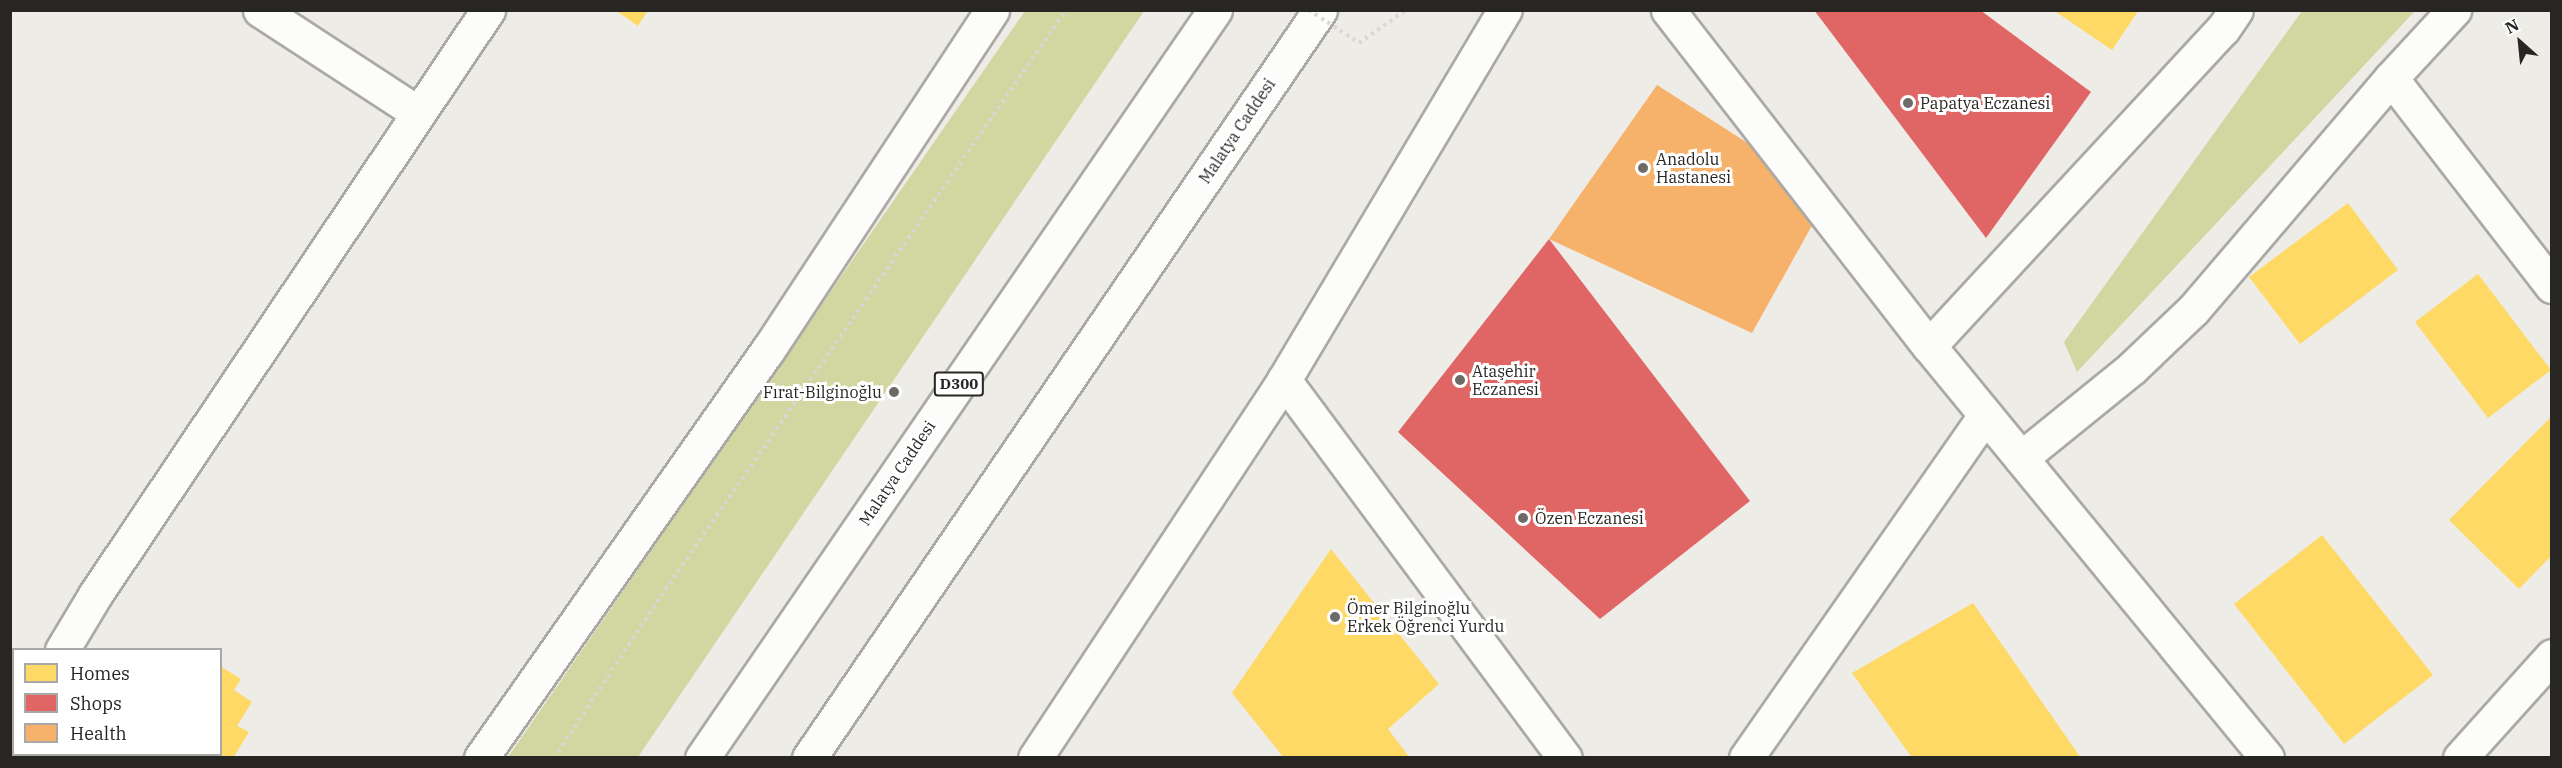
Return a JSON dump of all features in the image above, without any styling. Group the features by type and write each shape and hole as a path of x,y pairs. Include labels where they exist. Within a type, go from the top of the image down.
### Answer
{"main road":[{"path":"260,10 418,113"},
{"path":"63,648 94,595 488,10"},
{"path":"481,758 768,350 992,10"},
{"name":"Malatya Caddesi","path":"702,758 1215,10"},
{"name":"Malatya Caddesi","path":"809,758 1320,10"},
{"path":"1035,758 1284,380 1505,10"},
{"path":"1668,10 1929,346 2267,758"},
{"path":"1929,346 2223,29 2236,10"},
{"path":"2021,458 2132,368 2193,310 2391,78 2454,10"},
{"path":"2391,78 2552,286"},
{"path":"1284,380 1565,758"},
{"path":"1746,758 1985,415"},
{"path":"2460,758 2552,656"}],"path":[{"path":"554,758 661,596 1066,10"},
{"path":"1309,10 1359,43 1406,10"}],"green space":[{"path":"1025,11 1144,11 638,757 508,757"},
{"path":"2302,11 2415,11 2077,372 2064,342"}],"building: Homes":[{"path":"615,10 648,10 638,26"},
{"path":"2053,10 2139,10 2112,50"},
{"path":"2348,203 2398,270 2300,344 2249,277"},
{"path":"2478,274 2551,370 2488,418 2415,322"},
{"path":"2552,416 2552,555 2519,589 2449,520"},
{"path":"2322,535 2433,675 2344,744 2234,604"},
{"name":"Ömer Bilginoğlu Erkek Öğrenci Yurdu","path":"1331,549 1439,684 1388,729 1410,758 1284,758 1232,693"},
{"path":"1973,603 2081,758 1912,758 1852,673"},
{"path":"222,667 241,679 234,690 252,702 237,726 249,732 233,758 97,758 95,756 222,756"}],"building: Shops":[{"path":"1814,10 1980,10 2091,92 1986,238"},
{"path":"1549,239 1750,501 1600,619 1398,432"}],"building: Health":[{"path":"1657,85 1829,195 1752,333 1549,239"}],"place":[{"name":"Papatya Eczanesi","path":"1908,103"},
{"name":"Anadolu Hastanesi","path":"1643,168"},
{"name":"Ataşehir Eczanesi","path":"1460,380"},
{"name":"Fırat-Bilginoğlu","path":"894,392"},
{"name":"Özen Eczanesi","path":"1523,518"},
{"name":"Ömer Bilginoğlu Erkek Öğrenci Yurdu","path":"1335,617"}]}
